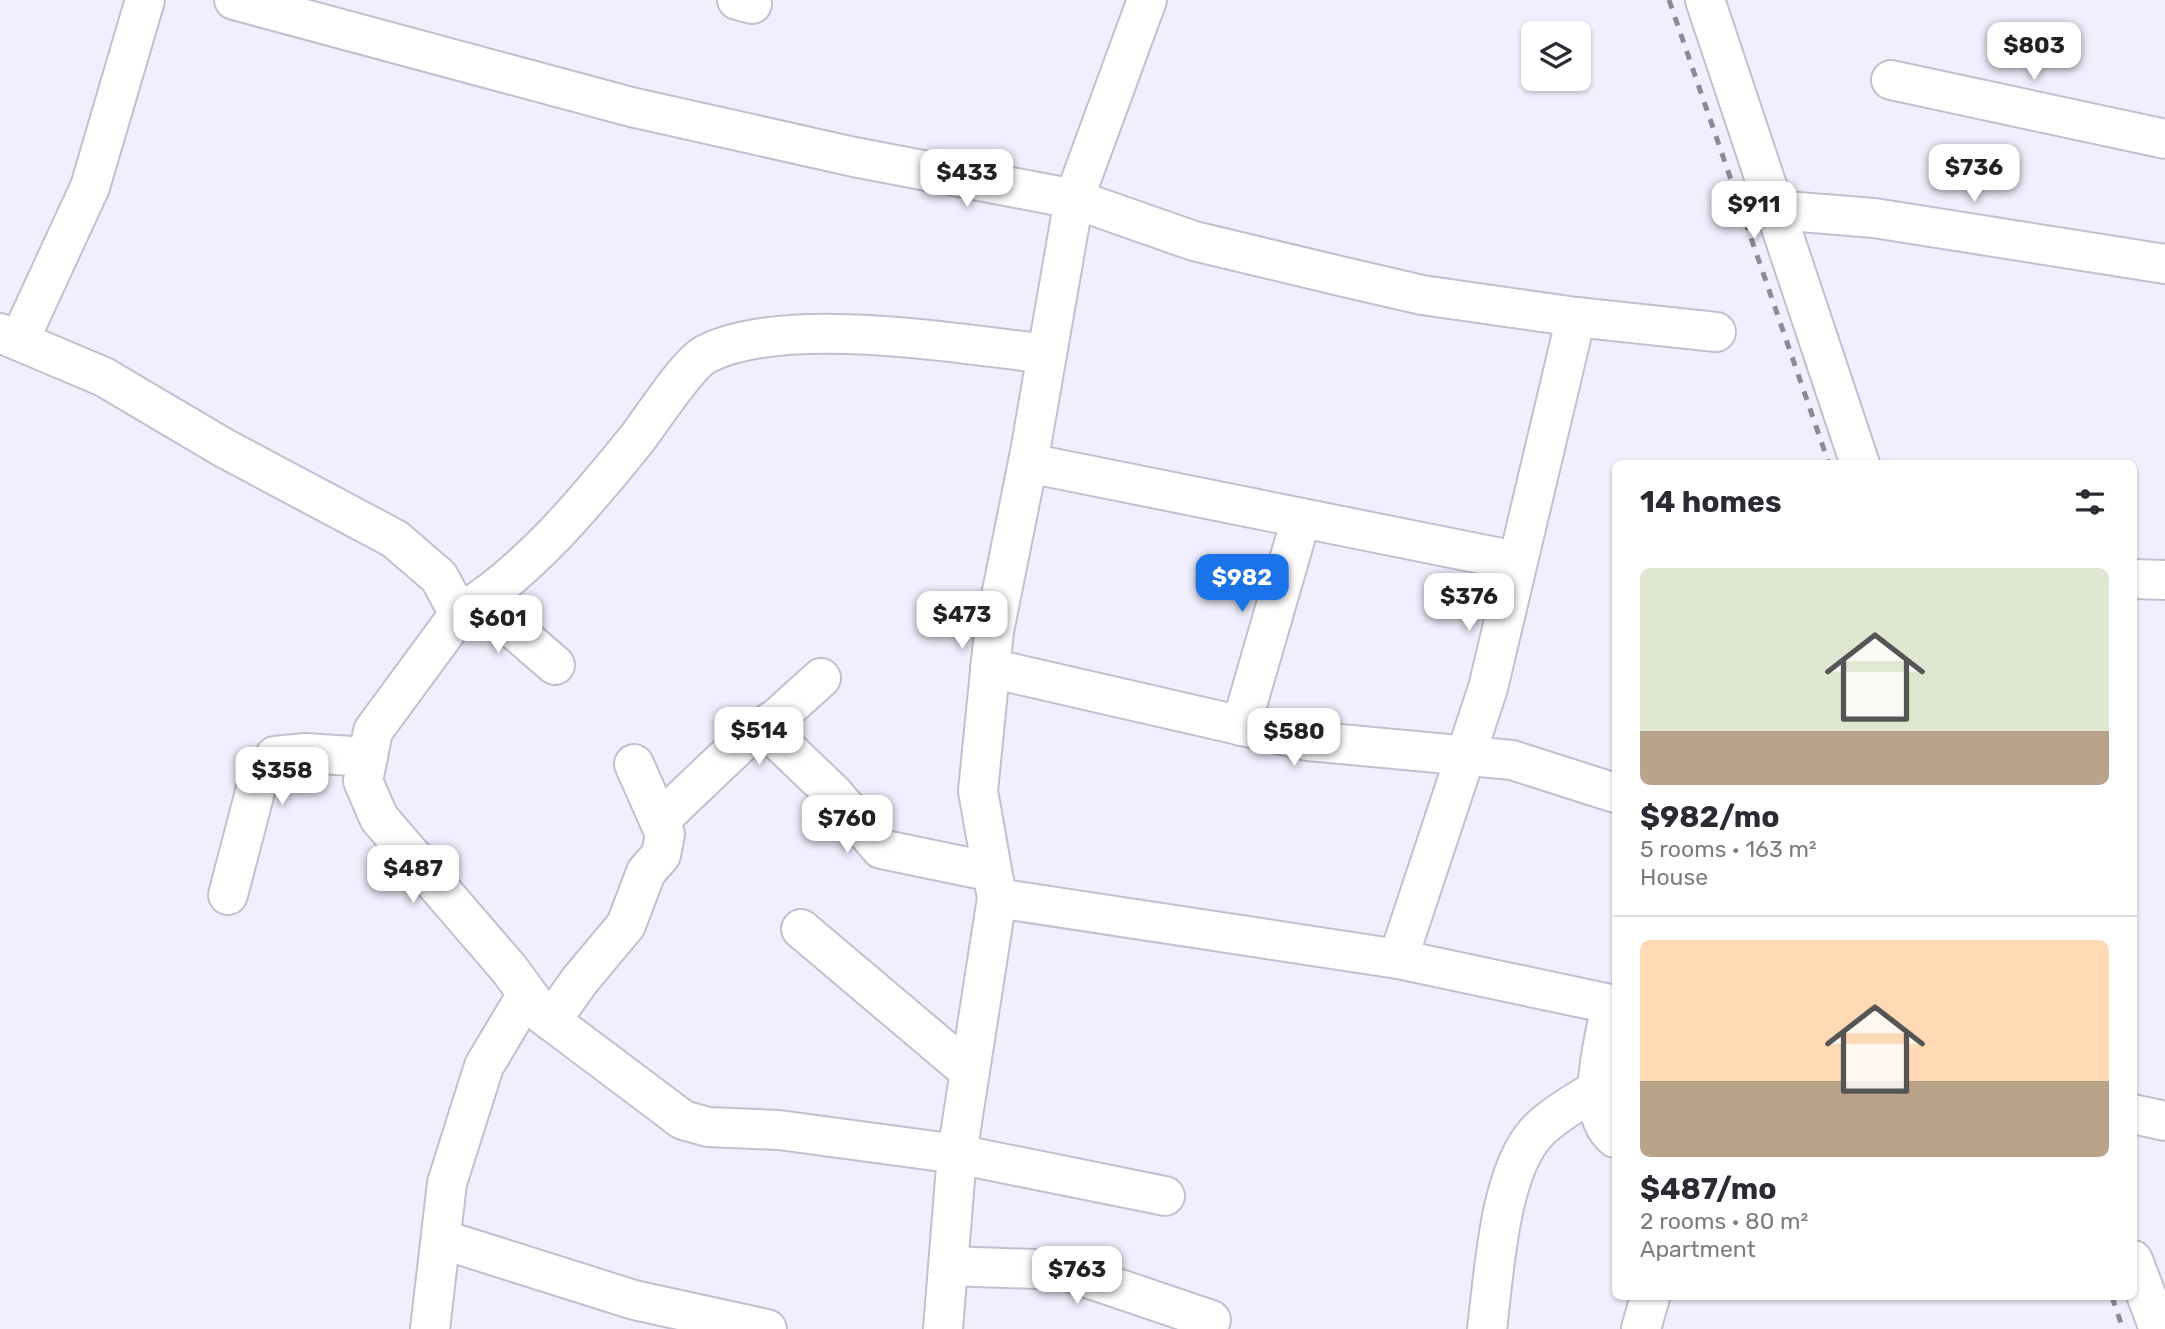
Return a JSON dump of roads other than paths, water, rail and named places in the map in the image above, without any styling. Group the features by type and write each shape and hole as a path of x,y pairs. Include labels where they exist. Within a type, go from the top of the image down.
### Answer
{"street":[{"path":"145,0 90,187 9,337 104,377 224,448 395,539 470,607 555,664"},
{"path":"234,0 631,107 854,157 1074,199 1194,241 1422,295 1576,317 1716,332"},
{"path":"943,1329 957,1154 994,885 978,791 994,631 1028,463 1074,199 1147,0"},
{"path":"1706,0 1859,460"},
{"path":"1891,80 2165,139"},
{"path":"1775,210 1874,218 2165,264"},
{"path":"1398,959 1488,688 1576,317"},
{"path":"1047,354 900,337 801,335 747,339 704,355 637,439 545,543 470,607 373,731 363,781 379,818 510,970 539,1008 683,1120 709,1127 779,1130 957,1154 1165,1196"},
{"path":"1028,463 1516,561"},
{"path":"1241,726 1301,519"},
{"path":"2137,579 2165,580"},
{"path":"990,668 1308,741 1512,760 1612,792"},
{"path":"659,821 744,740 806,695 821,678"},
{"path":"764,727 832,793 881,849 994,885 1398,959 1612,1004"},
{"path":"228,895 256,788 275,756 305,753 368,757"},
{"path":"430,1329 447,1183 484,1066 539,1008 580,980 626,925 646,872 661,855 665,834 634,764"},
{"path":"801,929 969,1070"},
{"path":"1612,1009 1596,1102 1608,1132 1612,1135"},
{"path":"1487,1329 1502,1217 1521,1156 1537,1132 1597,1089"},
{"path":"2137,1115 2165,1121"},
{"path":"440,1240 634,1300 767,1329"},
{"path":"948,1266 1065,1270 1211,1320"},
{"path":"2137,1271 2159,1329"},
{"path":"1641,1329 1649,1300"}],"railway":[{"path":"1669,0 1828,460"},
{"path":"2113,1300 2123,1329"}]}
